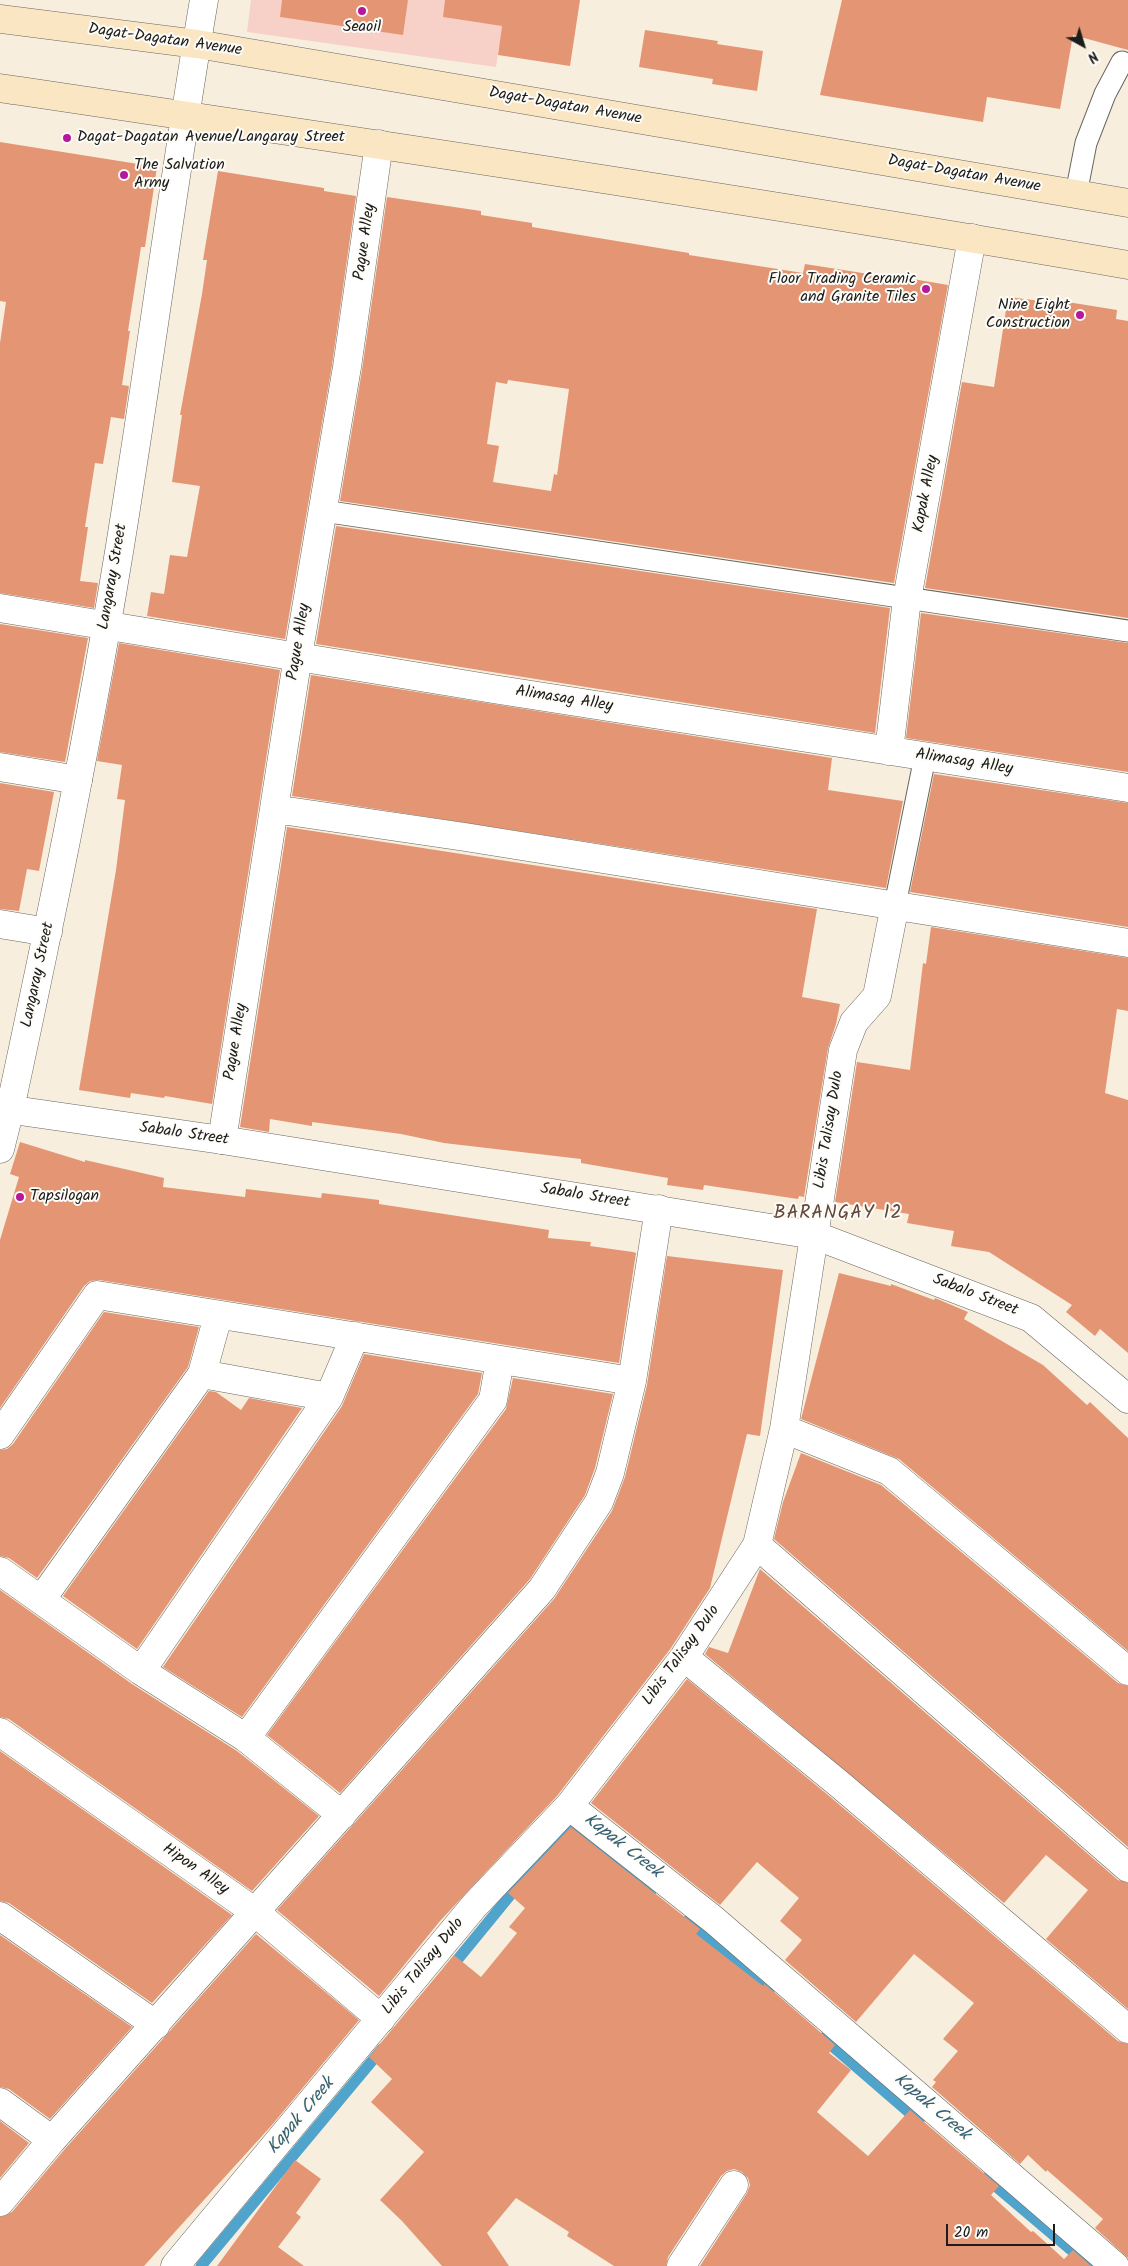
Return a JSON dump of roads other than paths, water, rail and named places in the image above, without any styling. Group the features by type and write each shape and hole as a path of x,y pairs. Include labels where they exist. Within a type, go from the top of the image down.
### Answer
{"main road":[{"name":"Dagat-Dagatan Avenue","path":"0,19 196,44 1128,203"},
{"path":"0,88 379,144 972,238 1128,265"}],"street":[{"name":"Langaray Street","path":"0,1149 5,1108 48,932 106,626 204,0"},
{"name":"Pague Alley","path":"222,1140 298,656 357,302 379,144"},
{"name":"Kapak Alley","path":"889,750 907,599 972,238"},
{"name":"Alimasag Alley","path":"0,608 1128,788"},
{"path":"0,768 78,780"},
{"path":"274,809 465,836 1128,943"},
{"name":"Libis Talisay Dulo","path":"175,2266 474,1906 569,1806 684,1657 757,1545 784,1429 843,1050 854,1022 877,996 895,905"},
{"path":"0,924 48,932"},
{"name":"Sabalo Street","path":"5,1108 222,1140 814,1235 1031,1318 1128,1399"},
{"path":"0,2202 52,2140 542,1590 599,1502 610,1473 632,1381 659,1209"},
{"path":"0,1435 98,1295 218,1316 632,1381"},
{"path":"41,1600 202,1374 218,1316"},
{"path":"141,1671 329,1398 355,1336"},
{"path":"246,1738 493,1400 500,1360"},
{"path":"202,1374 329,1398"},
{"path":"784,1429 889,1471 1128,1671"},
{"path":"757,1545 1128,1868"},
{"path":"0,1571 141,1671 246,1738 342,1815"},
{"path":"684,1657 957,1883 1128,2029"},
{"name":"Hipon Alley","path":"0,1732 255,1912 381,2019"},
{"path":"569,1806 714,1920 1115,2266"},
{"path":"0,1916 156,2025"},
{"path":"0,2102 52,2140"},
{"path":"681,2266 734,2185"}],"lane":[{"path":"1076,194 1086,143 1095,117 1122,62"},
{"path":"322,511 1128,631"},
{"path":"895,905 925,757"}],"waterway":[{"name":"Kapak Creek","path":"449,1970 566,1827 573,1825 651,1891"},
{"name":"Kapak Creek","path":"687,1921 769,1992"},
{"name":"Kapak Creek","path":"823,2038 919,2121"},
{"name":"Kapak Creek","path":"201,2266 382,2049"},
{"name":"Kapak Creek","path":"986,2178 1090,2266"}],"place":[{"name":"Seaoil","path":"362,11"},
{"name":"Dagat-Dagatan Avenue/Langaray Street","path":"67,138"},
{"name":"The Salvation Army","path":"124,175"},
{"name":"Floor Trading Ceramic and Granite Tiles","path":"926,289"},
{"name":"Nine Eight Construction","path":"1080,315"},
{"name":"Tapsilogan","path":"20,1197"}],"district":[{"name":"BARANGAY 12","path":"838,1215"}]}
